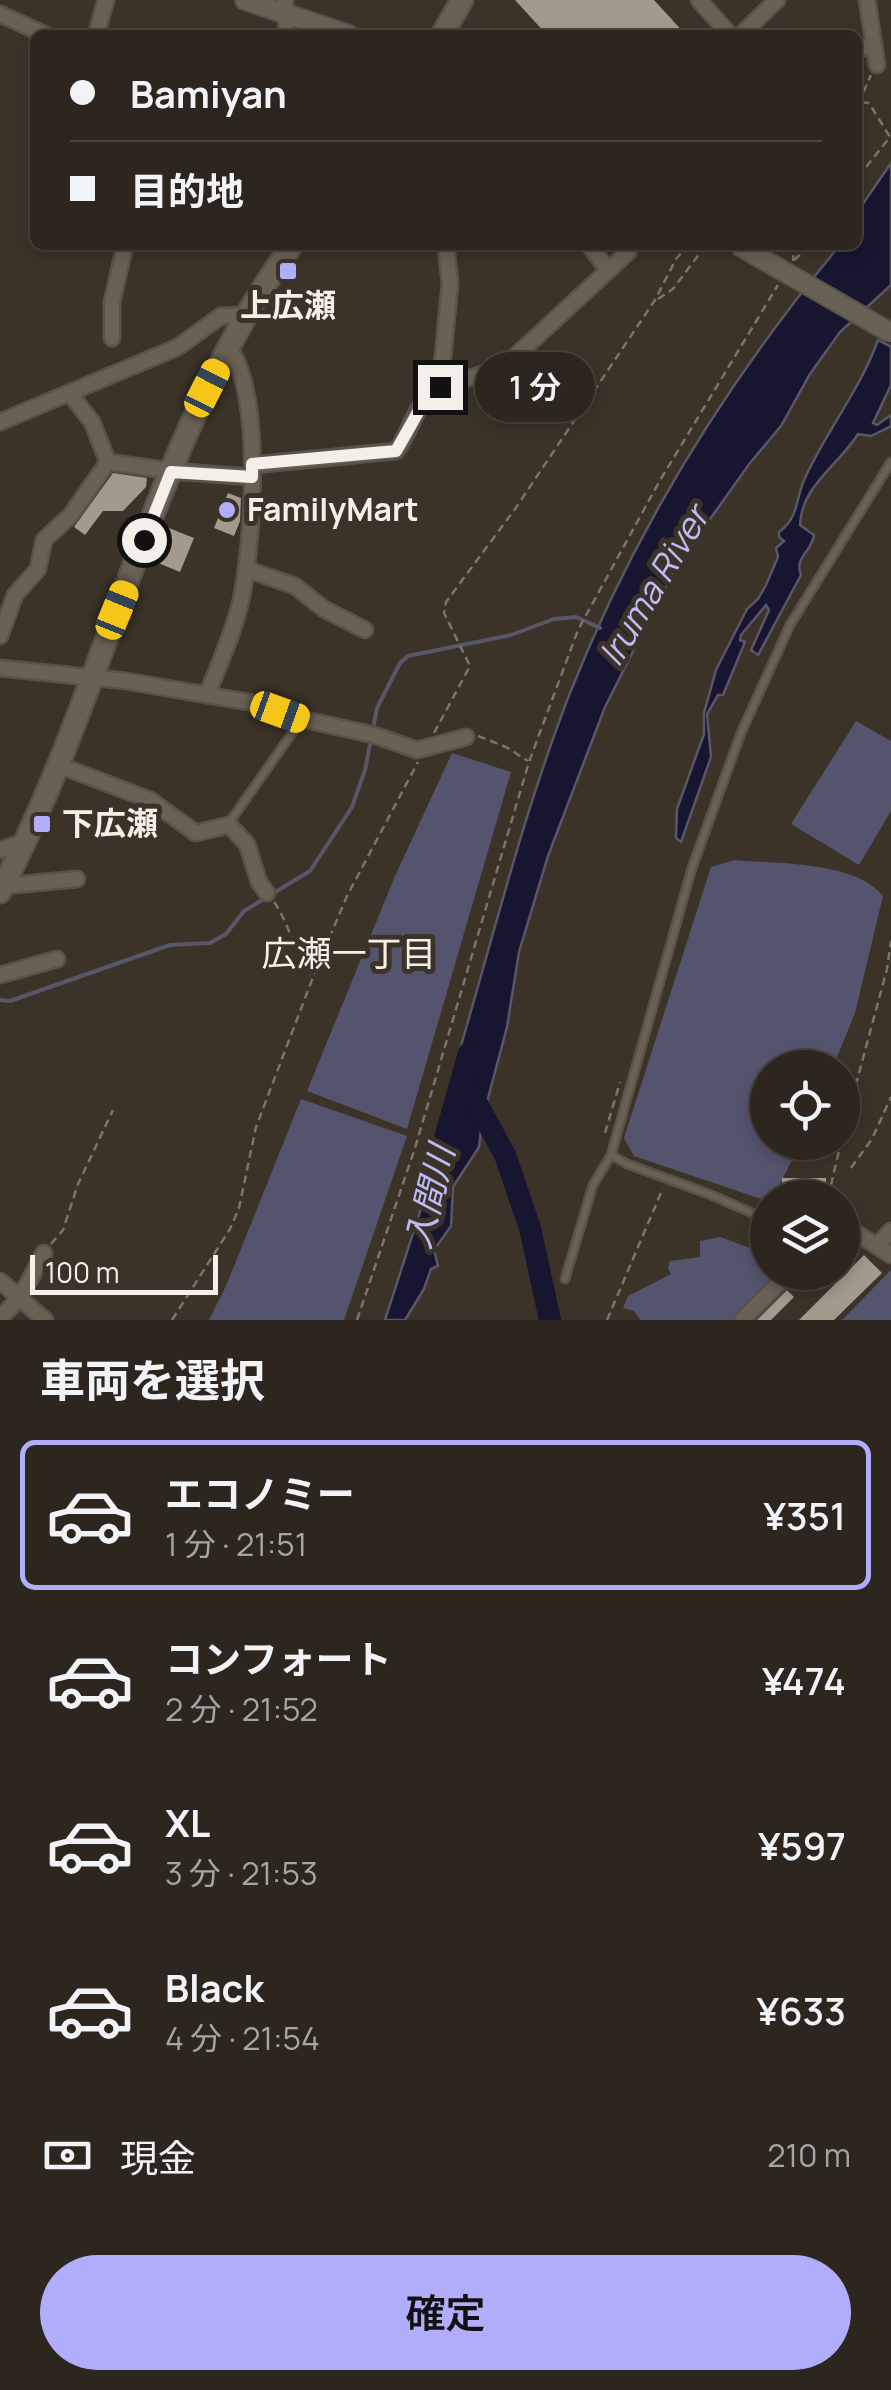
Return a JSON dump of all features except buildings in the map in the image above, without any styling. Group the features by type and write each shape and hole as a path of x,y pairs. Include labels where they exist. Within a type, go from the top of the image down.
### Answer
{"main road":[{"path":"445,30 462,0"},
{"path":"2,889 56,764 171,472 228,347 289,250"}],"street":[{"path":"97,30 106,0"},
{"path":"245,0 284,6 338,30"},
{"path":"746,30 776,0"},
{"path":"867,0 865,47 877,64"},
{"path":"708,3 727,30"},
{"path":"0,14 35,30"},
{"path":"112,338 112,302 125,250"},
{"path":"440,387 450,284 447,250"},
{"path":"593,250 608,270"},
{"path":"108,462 171,472 252,471 396,451 425,400 440,387 496,371 506,364 627,250"},
{"path":"747,250 891,333"},
{"path":"0,422 178,347 221,316 246,314"},
{"path":"207,696 240,603 252,471 240,362 228,347"},
{"path":"71,395 92,422 108,462"},
{"path":"0,636 16,595 38,569 44,540 71,515 108,462"},
{"path":"246,569 295,586 324,609 365,630"},
{"path":"0,668 126,681 259,704 417,750 466,737"},
{"path":"56,764 150,800 196,832 228,824 247,844 259,882 267,893"},
{"path":"0,850 24,842"},
{"path":"2,889 76,880"},
{"path":"0,975 57,960"},
{"path":"877,1246 891,1232"},
{"path":"860,1235 891,1255"},
{"path":"0,1318 20,1298 44,1253"},
{"path":"0,1281 46,1320"},
{"path":"742,1320 772,1290"}],"lane":[{"path":"565,1279 593,1185 611,1155 692,868 741,733 790,625 891,462"},
{"path":"228,824 302,719"},
{"path":"611,1155 750,1212"}],"path":[{"path":"862,96 877,64"},
{"path":"862,103 869,103 890,137 862,170"},
{"path":"172,1320 239,1208 256,1127 352,886 468,671 468,658 444,614 450,594 500,530 656,300 684,250"},
{"path":"656,300 673,290 702,250"},
{"path":"794,250 792,261 805,250"},
{"path":"357,1320 415,1148 529,762 578,630 659,482 782,277"},
{"path":"466,737 481,736 529,762"},
{"path":"267,893 289,925 302,957 317,968"},
{"path":"860,1069 891,941"},
{"path":"851,1168 872,1138 891,1097"},
{"path":"44,1253 63,1230 78,1184 113,1110"},
{"path":"607,1320 668,1178"}],"shaded area":[{"path":"856,721 891,741 891,811 859,865 791,824"},
{"path":"452,753 511,772 407,1129 307,1091 395,876"},
{"path":"734,860 814,866 854,876 883,896 855,1013 840,1050 750,1050 750,1160 792,1160 782,1180 750,1180 750,1195 634,1156 624,1138 711,867"},
{"path":"301,1099 407,1136 344,1320 209,1320 226,1286"},
{"path":"720,1237 750,1248 750,1290 767,1290 736,1320 641,1320 634,1311 623,1308 628,1296 671,1274 670,1261 700,1257 700,1241"},
{"path":"891,1270 891,1320 842,1320"}],"water":[{"name":"入間川","path":"891,163 891,285 840,332 810,374 781,426 675,568 605,707 548,856 519,952 507,1027 479,1147 453,1187 451,1226 434,1250 438,1266 431,1269 405,1320 385,1320 458,1094 466,1056 460,1049 525,825 554,736 596,632 654,515 722,403 836,250 862,250 862,205"},
{"path":"878,340 891,347 891,385 873,423 877,425 891,415 891,426 871,436 858,434 807,499 800,525 814,535 800,564 801,575 758,655 751,650 769,610 766,605 741,635 740,640 745,642 723,695 718,695 707,714 711,757 681,842 676,838 677,809 704,734 704,713 716,670 747,609 766,585 778,557 776,548 784,541 779,532 794,513 805,478"}],"waterway":[{"name":"Iruma River","path":"0,1000 10,1001 170,945 210,943 226,934 244,911 310,871 352,807 365,770 377,708 400,663 408,656 511,635 554,619 576,617 600,628"},
{"name":"入間川","path":"444,1142 469,1053"},
{"path":"469,1089 505,1155 530,1228 550,1320"}],"place":[{"name":"上広瀬","path":"288,271"},
{"name":"FamilyMart","path":"227,510"},
{"name":"下広瀬","path":"42,824"}],"district":[{"name":"広瀬一丁目","path":"349,954"}],"route":[{"path":"144,540 171,472 252,477 252,464 396,451 425,400 440,387"}]}
